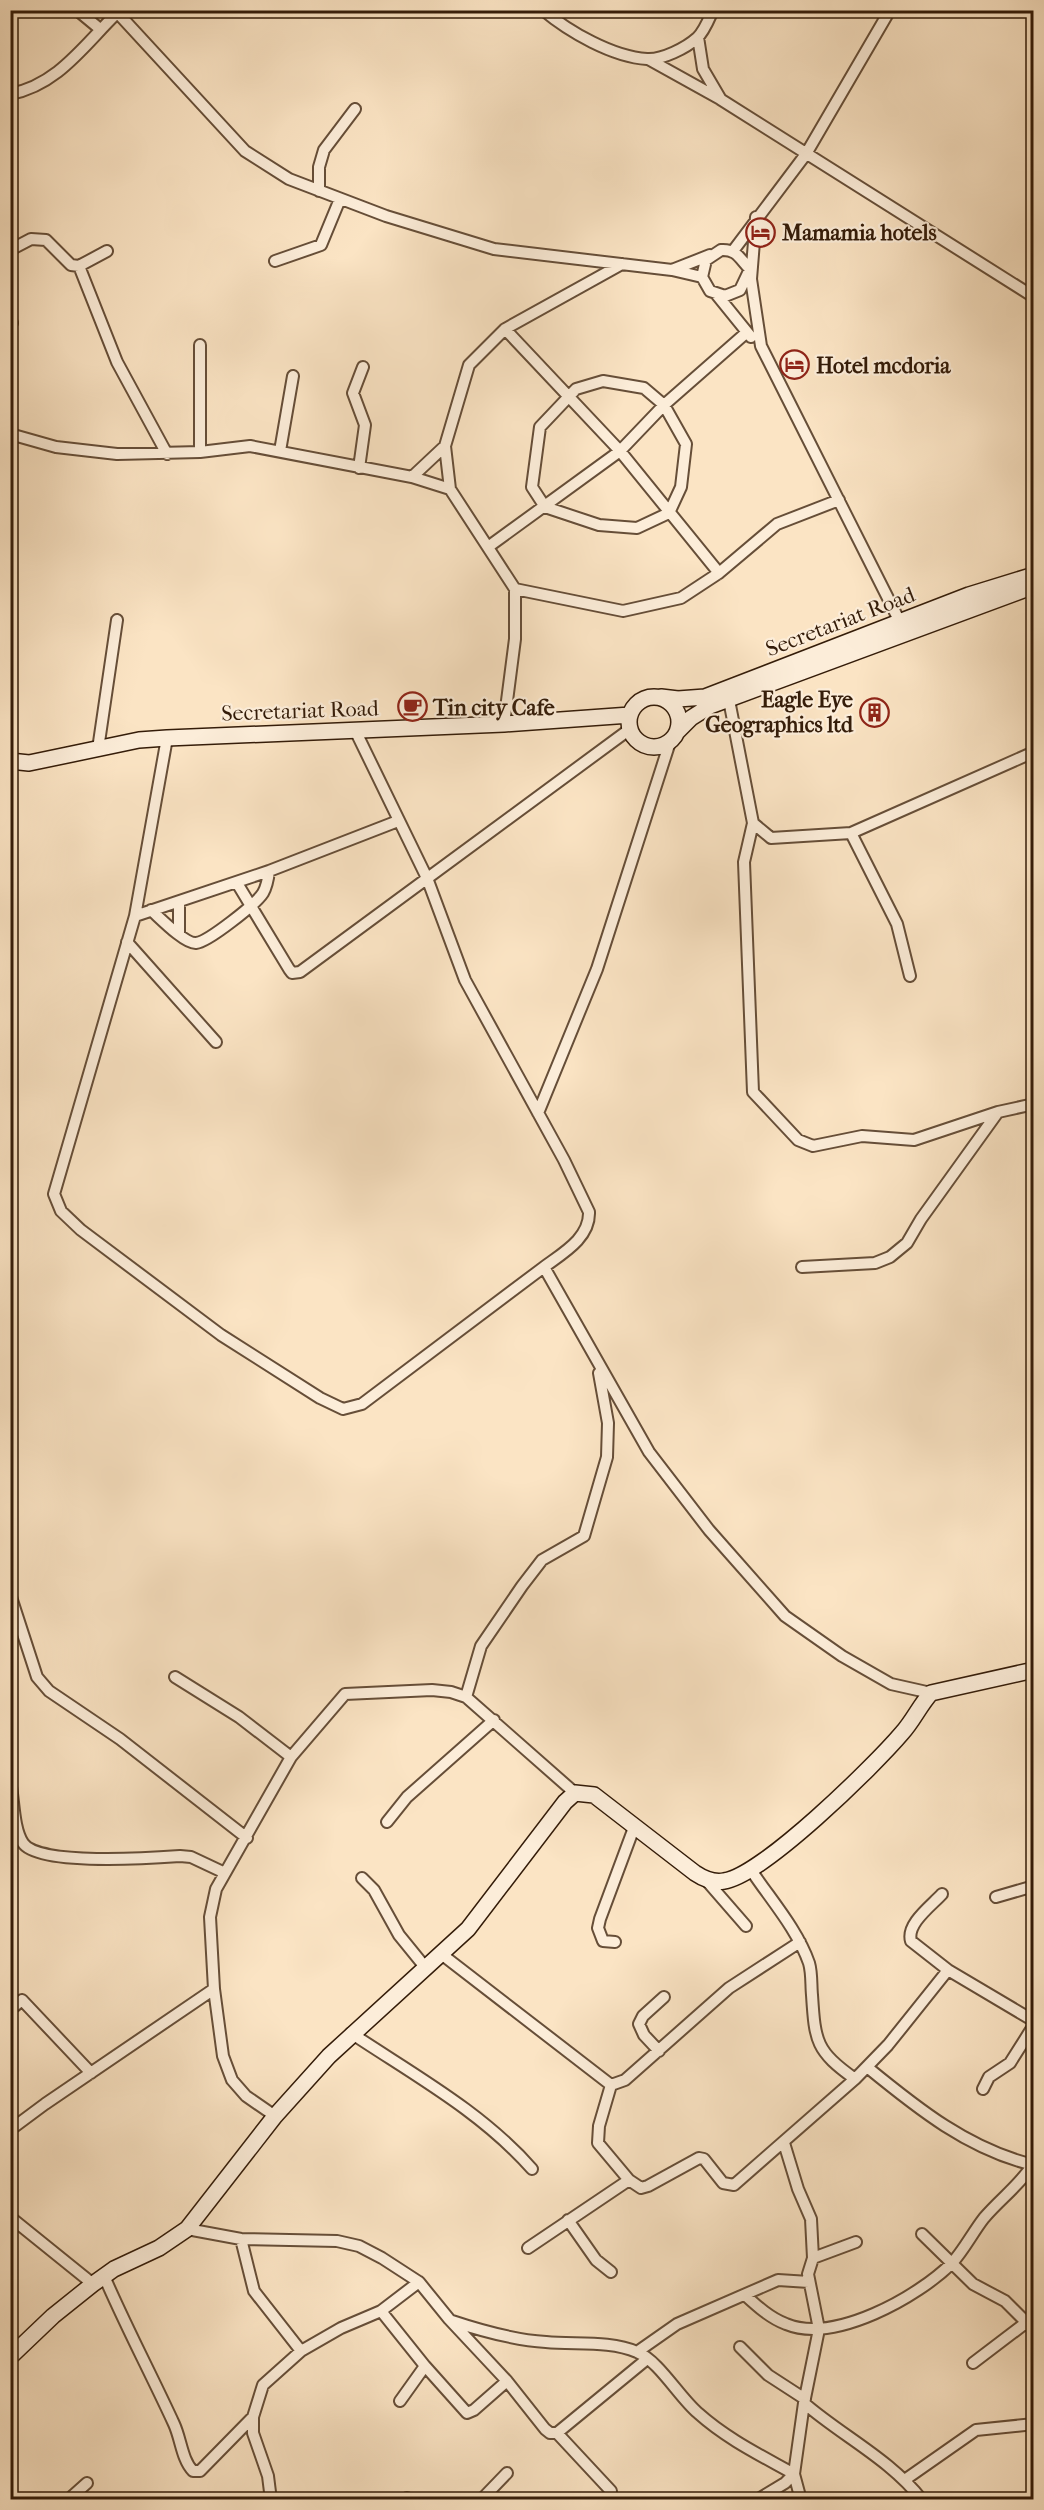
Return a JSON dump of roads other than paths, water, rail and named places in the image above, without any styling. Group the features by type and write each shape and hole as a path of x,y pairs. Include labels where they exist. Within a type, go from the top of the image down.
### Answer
{"street":[{"path":"77,10 100,29"},
{"path":"543,10 565,28 603,47 648,59 720,99 1034,297"},
{"path":"648,59 681,49 698,37 714,10"},
{"path":"732,251 806,154 890,10"},
{"path":"10,94 31,90 50,80 116,12 245,151 289,179 340,200 494,249 672,270 702,278"},
{"path":"698,37 703,69 720,99"},
{"path":"318,191 324,150 355,109"},
{"path":"275,261 321,245 340,200"},
{"path":"756,217 750,269 761,346 903,627"},
{"path":"10,250 31,239 46,240 70,265 79,266 107,251"},
{"path":"672,270 720,250 732,251 740,255 750,269"},
{"path":"710,255 703,265 702,278 710,291 717,295 725,296 740,290 750,269"},
{"path":"504,724 515,639 515,589 450,489 445,446 469,365 505,329 622,264"},
{"path":"79,266 117,362 167,454"},
{"path":"717,295 746,333 761,346"},
{"path":"505,329 568,399 620,451 719,573"},
{"path":"488,547 620,451 664,405 746,333"},
{"path":"200,345 201,452"},
{"path":"359,468 365,425 353,393 363,367"},
{"path":"280,451 293,376"},
{"path":"603,381 644,387 664,405 686,444 681,487 669,513 637,528 599,525 545,507 532,487 540,427 576,389 603,381"},
{"path":"10,434 57,447 117,454 201,452 250,446 412,477 450,489"},
{"path":"412,477 445,446"},
{"path":"515,589 623,611 681,598 719,573 777,524 839,500"},
{"name":"Secretariat Road","path":"674,737 700,712 1034,574"},
{"name":"Secretariat Road","path":"661,697 678,699 705,697 903,627 1034,586"},
{"path":"98,748 117,620"},
{"path":"538,1113 597,969 674,737 679,716 676,708 661,697 644,699 634,707 630,722 636,740 647,746 656,747 674,737"},
{"path":"729,700 753,823 744,862 753,1092 757,1098 798,1140 813,1146 862,1136 914,1140 998,1112 1034,1104"},
{"path":"237,883 289,969 292,973 300,972 630,722"},
{"name":"Secretariat Road","path":"10,762 29,763 98,748 167,738 504,724 630,722"},
{"path":"167,738 135,916 54,1194 61,1211 81,1230 221,1335 320,1398 343,1408 362,1404 544,1268 585,1232 589,1221 589,1212 465,980 427,878 354,730"},
{"path":"753,823 771,838 851,833 1034,752"},
{"path":"135,916 237,883 398,821"},
{"path":"851,833 897,924 910,976"},
{"path":"151,910 179,934 195,943 208,939 261,896 268,884 269,871"},
{"path":"179,902 179,934"},
{"path":"127,942 216,1042"},
{"path":"802,1267 875,1263 891,1257 907,1243 921,1219 998,1112"},
{"path":"544,1268 650,1452 709,1530 785,1616 842,1656 891,1684 931,1693 1034,1670"},
{"path":"466,1697 481,1646 522,1586 542,1560 584,1536 607,1458 608,1423 597,1363"},
{"path":"10,1594 37,1677 49,1690 120,1739 247,1838"},
{"path":"175,1677 239,1717 291,1756"},
{"path":"275,2116 246,2096 232,2080 223,2056 214,1989 211,1901 291,1756 345,1694 432,1690 451,1692 466,1697 575,1793 594,1795 706,1880 747,1926"},
{"path":"706,1880 724,1881 751,1870 797,1836 902,1733 931,1693"},
{"path":"387,1822 407,1797 494,1720"},
{"path":"10,1781 14,1832 37,1854 67,1858 191,1857 225,1873"},
{"path":"10,2357 53,2316 98,2280 159,2248 187,2229 275,2116 351,2033 476,1920 565,1802 575,1793"},
{"path":"615,1942 603,1941 598,1928 635,1826"},
{"path":"751,1870 800,1942 810,1966 815,2034 819,2048 855,2079"},
{"path":"362,1878 374,1890 399,1935 425,1967"},
{"path":"996,1897 1034,1886"},
{"path":"942,1894 912,1927 910,1935 912,1941 948,1970 1034,2023 1010,2063 989,2077 983,2089"},
{"path":"611,2085 625,2080 729,1988 800,1942"},
{"path":"440,1953 611,2085"},
{"path":"611,2085 599,2126 598,2143 628,2180 641,2188 648,2186 699,2158 704,2159 723,2183 734,2185 867,2067 911,2019 948,1970"},
{"path":"10,2130 214,1989"},
{"path":"659,2051 644,2035 639,2024 643,2016 664,1996"},
{"path":"10,2010 22,2000 91,2073"},
{"path":"351,2033 482,2120 513,2146 532,2169"},
{"path":"745,2295 764,2312 787,2325 819,2329 860,2319 911,2296 953,2262 985,2217 1009,2194 1033,2165 997,2154 949,2129 867,2067"},
{"path":"784,2143 798,2190 811,2219 813,2258 808,2274 819,2329 804,2401 794,2474 801,2499"},
{"path":"528,2247 628,2180"},
{"path":"10,2217 98,2280 130,2338 149,2366 176,2428 189,2467 194,2472 200,2472 253,2417"},
{"path":"568,2220 596,2260 611,2271"},
{"path":"187,2229 242,2239 322,2240 348,2244 382,2258 418,2282 507,2381 550,2433 557,2433 648,2359"},
{"path":"922,2234 973,2284 1005,2301 1030,2326 973,2363"},
{"path":"242,2239 254,2291 301,2351"},
{"path":"813,2258 856,2242"},
{"path":"637,2352 677,2324 778,2280 809,2282"},
{"path":"270,2492 268,2476 253,2433 253,2417 263,2385 301,2351 341,2328 381,2311 418,2282"},
{"path":"381,2311 425,2366 467,2413 474,2410 507,2381"},
{"path":"449,2319 483,2331 543,2342 611,2347 637,2352 648,2359 696,2411 726,2438 794,2474"},
{"path":"740,2347 768,2375 804,2401 829,2424 906,2479 922,2499"},
{"path":"400,2401 425,2366"},
{"path":"906,2479 976,2430 1034,2424"},
{"path":"557,2433 611,2491"},
{"path":"481,2499 507,2473"},
{"path":"757,2499 785,2483 794,2474"},
{"path":"68,2499 87,2483"}],"place":[{"name":"Mamamia hotels","path":"761,232"},
{"name":"Hotel mcdoria","path":"795,365"},
{"name":"Tin city Cafe","path":"412,707"},
{"name":"Eagle Eye Geographics ltd","path":"874,712"}]}
